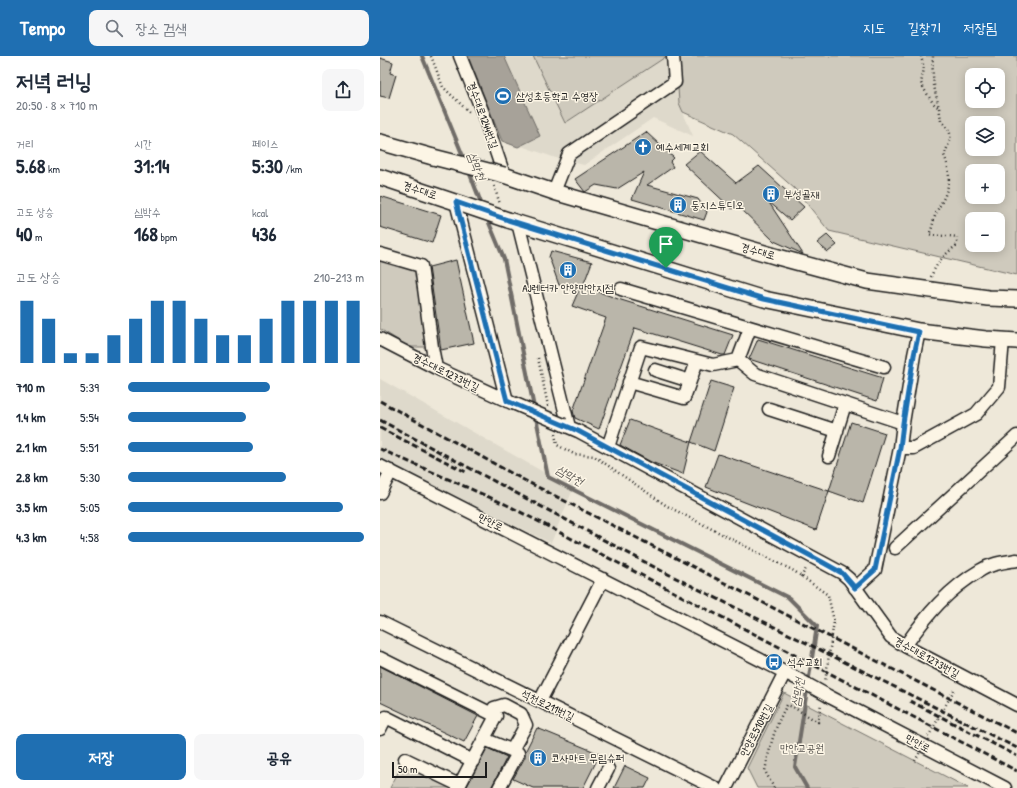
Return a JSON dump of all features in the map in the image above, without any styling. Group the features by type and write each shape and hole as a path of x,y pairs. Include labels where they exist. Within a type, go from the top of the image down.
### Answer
{"main road":[{"name":"경수대로","path":"380,142 504,175 554,192 778,257 867,281 988,298 1017,299"},
{"name":"경수대로","path":"380,177 513,222"},
{"path":"513,222 764,299 919,332 1010,340"}],"street":[{"name":"경수대로1244번길","path":"460,56 483,113 504,175"},
{"path":"554,192 569,154 674,82 673,56"},
{"path":"458,203 510,402"},
{"path":"513,222 566,426"},
{"path":"380,254 421,266 436,368"},
{"path":"621,289 884,367"},
{"path":"738,360 750,328"},
{"path":"380,329 409,347"},
{"path":"855,588 875,570 900,448 914,355 919,332"},
{"name":"경수대로1273번길","path":"380,339 436,368 566,426 608,447 842,573 855,588 891,637 905,646 1017,705"},
{"path":"900,448 914,448 976,414 999,387 1010,340"},
{"path":"608,447 641,347 713,364 738,360 755,374 903,423"},
{"path":"629,382 684,398 697,361"},
{"path":"655,370 690,381"},
{"path":"829,456 845,404"},
{"path":"769,409 837,431"},
{"path":"895,548 1017,436"},
{"path":"380,493 385,468"},
{"name":"만안로","path":"385,468 790,675 1005,788"},
{"path":"905,646 925,618 951,591 982,569 1000,562 1017,560"},
{"path":"540,701 603,579"},
{"name":"석천로211번길","path":"380,622 715,788"},
{"path":"380,658 496,716 473,761 458,786 405,759"},
{"name":"안양로510번길","path":"726,788 790,675"},
{"path":"494,708 504,705 521,714 526,725 512,750"},
{"path":"380,729 386,717 473,761"},
{"path":"484,739 518,753 499,788"},
{"path":"598,788 608,769"}],"path":[{"path":"921,56 924,68 921,83 933,103 940,110"},
{"path":"927,289 934,266 957,245 957,236 936,236 929,234 946,192 949,176 947,162 944,155 950,139 950,134 949,128 941,121 940,110 935,95 932,66 934,56"},
{"path":"915,760 954,690"},
{"path":"774,788 765,772 772,736 787,705 810,717"}],"shaded area":[{"path":"465,56 676,56 679,103 693,136 653,118 584,165 556,158 498,138"},
{"name":"삼성초등학교 수영장","path":"468,56 504,56 540,136 518,147 502,141"},
{"path":"380,379 573,489 551,543 380,460"}],"green space":[{"path":"533,56 667,56 565,123"},
{"path":"676,56 1017,56 1017,275 829,231 795,189 733,134 683,112 679,103"},
{"path":"380,254 421,266 432,347 409,347 380,329"},
{"name":"만안교공원","path":"784,693 968,788 757,788 747,768"},
{"path":"405,759 458,788 390,788"}],"building":[{"path":"380,58 393,62 390,73 396,75 389,98 380,96"},
{"name":"예수세계교회","path":"646,132 674,158 670,162 673,167 647,185 698,199 707,212 704,220 632,199 644,172 617,189 596,185 585,192 575,179"},
{"path":"700,151 736,183 759,166 804,207 790,220 768,201 803,254 774,241 737,205 732,209 684,164"},
{"path":"380,196 441,215 432,243 380,227"},
{"path":"827,235 837,245 828,252 817,243"},
{"path":"551,251 592,262 583,286 618,299 733,335 725,355 635,328 599,429 575,418 573,411 606,318 572,306 578,292 559,285 549,257"},
{"path":"456,260 474,343 441,350 429,267"},
{"path":"758,339 883,378 877,401 749,359"},
{"path":"711,381 734,388 714,451 691,442"},
{"path":"630,420 691,442 683,474 651,462 620,445"},
{"path":"851,422 885,433 863,503 829,491"},
{"path":"718,454 829,491 816,530 706,487"},
{"path":"380,666 478,716 464,742 380,702"},
{"path":"537,728 600,754 583,788 533,788 513,779 525,757 525,752"},
{"path":"487,748 507,757 491,788 466,788"},
{"path":"625,766 650,778 645,788 614,788"}],"waterway":[{"name":"삼막천","path":"422,56 465,161"},
{"name":"삼막천","path":"468,169 483,208"},
{"name":"삼막천","path":"487,218 504,259 548,477 789,598 817,626 795,767 807,788"}],"railway":[{"path":"380,401 522,479 1017,733"},
{"path":"380,420 656,568 1017,748"},
{"path":"380,428 466,472"},
{"path":"380,449 507,505 1017,771"},
{"path":"910,701 1017,756"}],"place":[{"name":"삼성초등학교 수영장","path":"503,96"},
{"name":"예수세계교회","path":"643,147"},
{"name":"부성골재","path":"771,194"},
{"name":"둥지스튜디오","path":"678,205"},
{"name":"AJ렌터카 안양만안지점","path":"568,270"},
{"name":"석수교회","path":"774,662"},
{"name":"코사마트 무림슈퍼","path":"538,758"}],"route":[{"path":"456,202 508,220 666,268 764,299 919,332 914,355 900,448 875,570 855,588 849,579 842,573 824,563 578,431 507,401 456,202"}]}
